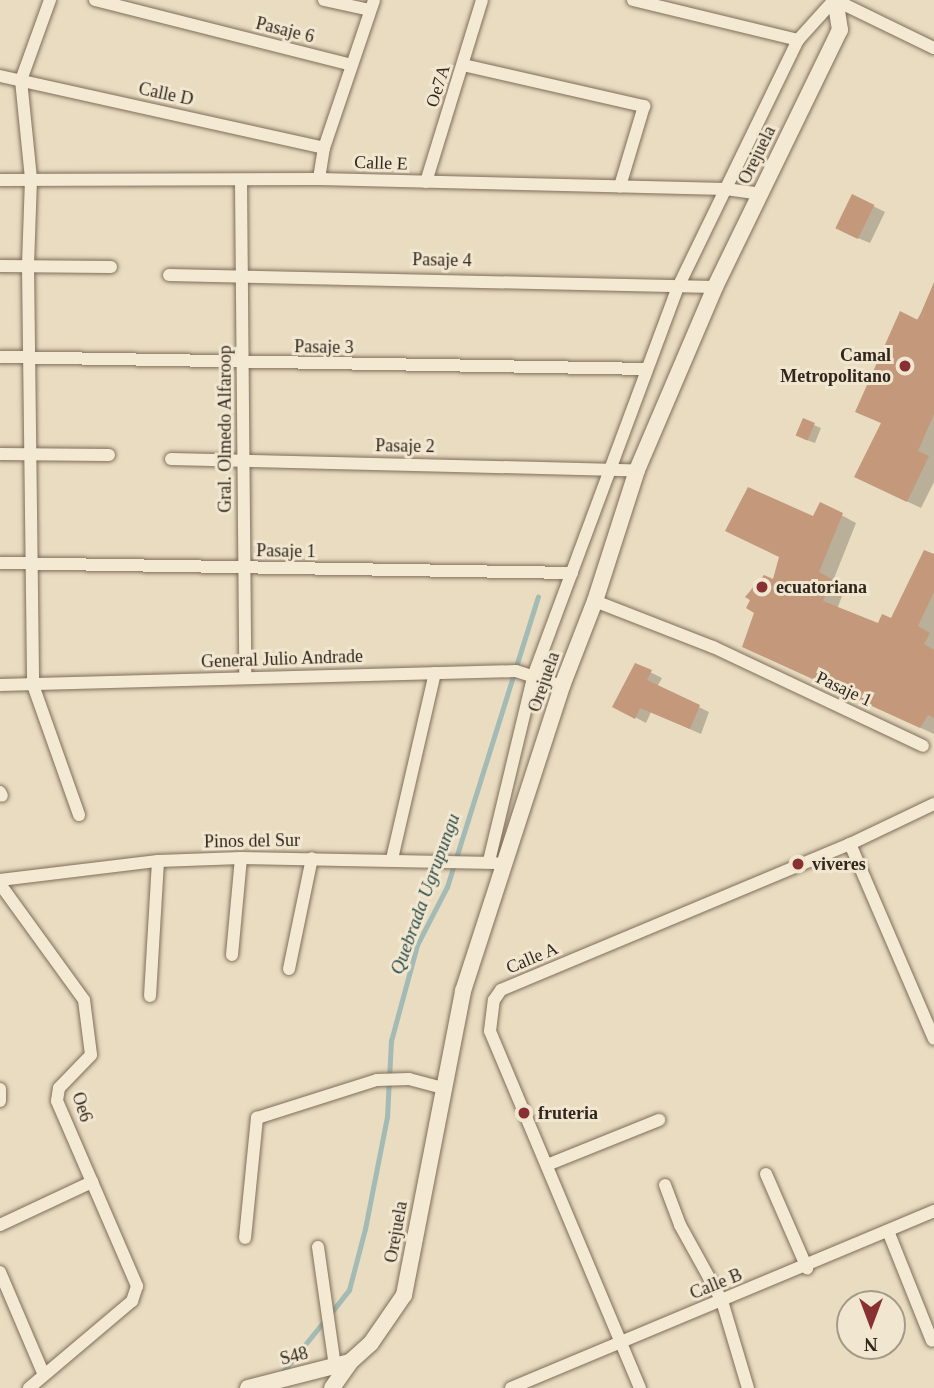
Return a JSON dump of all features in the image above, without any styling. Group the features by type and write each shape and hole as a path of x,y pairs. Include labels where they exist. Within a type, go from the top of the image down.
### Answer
{"street":[{"path":"50,0 21,80 32,180 28,265 33,685 79,815"},
{"name":"Pasaje 6","path":"95,0 352,65"},
{"path":"319,179 324,148 372,5 324,0"},
{"name":"Oe7A","path":"426,182 482,0"},
{"path":"633,0 798,40"},
{"path":"489,861 534,674 647,369 679,285 798,40 835,0 934,48"},
{"name":"Orejuela","path":"332,1388 342,1364 371,1343 404,1295 442,1088 463,991 506,866 562,686 596,601 637,470 715,286 840,30 835,0"},
{"path":"463,65 644,106 620,186"},
{"name":"Calle D","path":"0,76 324,148"},
{"name":"Calle E","path":"0,180 319,179 726,189 760,194"},
{"name":"Gral. Olmedo Alfaroop","path":"241,180 241,568 245,677"},
{"path":"0,266 111,267"},
{"name":"Pasaje 4","path":"169,275 242,273 715,286"},
{"name":"Pasaje 3","path":"0,357 647,369"},
{"path":"0,454 109,455"},
{"name":"Pasaje 2","path":"171,459 637,470"},
{"name":"Pasaje 1","path":"0,563 572,573"},
{"name":"Pasaje 1","path":"596,601 713,647 923,746"},
{"path":"392,859 435,673"},
{"name":"General Julio Andrade","path":"0,685 435,673 534,674 562,686"},
{"name":"Calle A","path":"640,1388 491,1031 489,1013 501,990 850,844 934,805"},
{"path":"850,844 934,1040"},
{"path":"232,956 241,858"},
{"name":"Pinos del Sur","path":"2,888 158,862 241,858 489,861 506,866"},
{"path":"289,970 312,858"},
{"path":"150,996 158,862"},
{"name":"Oe6","path":"2,888 84,1000 91,1055 57,1094 137,1286 132,1301 43,1373"},
{"path":"245,1238 257,1118 377,1080 409,1079 442,1088"},
{"path":"0,1089 0,1101"},
{"path":"547,1165 659,1120"},
{"path":"766,1174 807,1268"},
{"path":"0,1225 93,1182"},
{"path":"665,1185 680,1225 722,1301 748,1388"},
{"name":"Calle B","path":"511,1388 807,1268 934,1211"},
{"path":"888,1231 932,1341"},
{"path":"318,1247 342,1364"},
{"path":"0,1272 43,1373 29,1388"},
{"name":"S48","path":"248,1388 342,1364"}],"building":[{"path":"852,194 874,205 858,239 835,228"},
{"name":"Camal Metropolitano","path":"934,282 934,414 918,451 929,456 907,502 854,477 881,423 855,412 900,311 918,320"},
{"path":"803,418 815,423 808,441 796,435"},
{"path":"748,487 813,516 820,502 843,513 819,572 832,579 823,601 878,623 882,614 891,618 924,550 934,554 934,592 918,626 930,633 924,644 934,650 934,718 928,715 920,728 742,647 754,613 746,608 750,600 745,597 764,575 773,579 779,557 725,531"},
{"path":"635,663 652,670 647,680 700,705 690,729 640,708 635,719 612,707"}],"waterway":[{"name":"Quebrada Ugrupungu","path":"331,1313 349,1290 365,1229 387,1117 391,1041 417,945 447,887 538,597"},
{"name":"Quebrada Ugrupungu","path":"282,1373 325,1320"}],"place":[{"name":"Camal Metropolitano","path":"905,366"},
{"name":"ecuatoriana","path":"762,587"},
{"name":"viveres","path":"798,864"},
{"name":"fruteria","path":"524,1113"}]}
